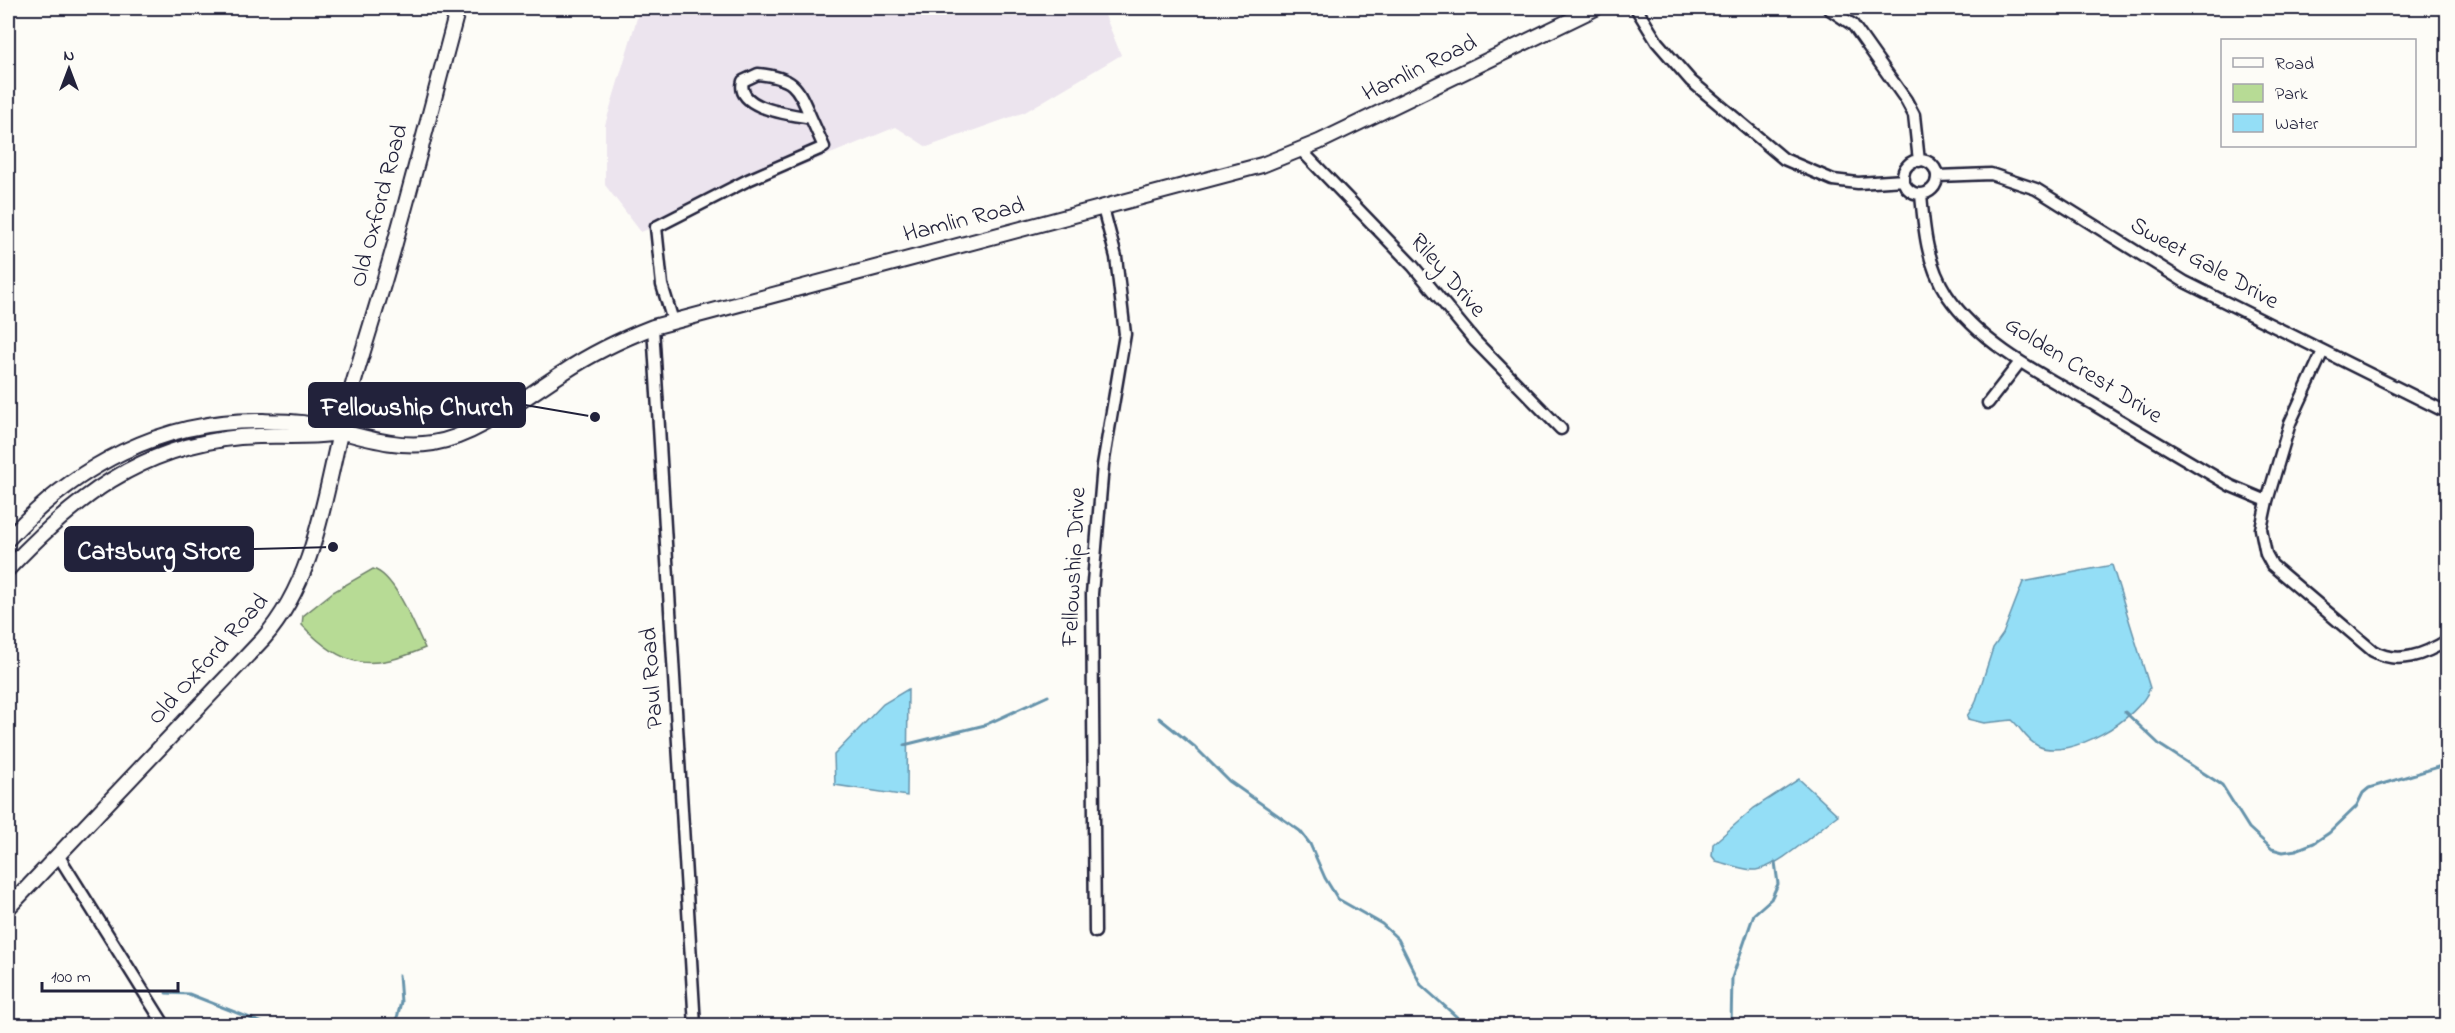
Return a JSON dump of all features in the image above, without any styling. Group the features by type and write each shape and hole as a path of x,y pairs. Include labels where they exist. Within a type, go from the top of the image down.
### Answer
{"street":[{"name":"Old Oxford Road","path":"8,909 263,639 285,611 300,585 310,557 339,433 398,232 458,8"},
{"name":"Hamlin Road","path":"339,433 409,444 443,440 484,422 584,360 653,327 1236,173 1301,150 1596,8"},
{"path":"1636,8 1657,42 1691,81 1784,159 1833,180 1858,183 1904,180"},
{"path":"1828,8 1853,25 1906,100 1914,115 1918,161"},
{"path":"673,321 662,285 656,226 748,180 824,147 799,89 794,84 758,74 743,81 742,93 746,99 766,108 811,118"},
{"name":"Riley Drive","path":"1301,150 1413,266 1475,341 1561,429"},
{"path":"1918,161 1931,164 1937,176 1933,188 1922,194 1910,190 1904,180 1907,167 1918,161"},
{"name":"Sweet Gale Drive","path":"1937,176 1991,174 2036,189 2185,282 2448,413"},
{"name":"Golden Crest Drive","path":"1922,194 1928,250 1933,268 1947,294 1977,327 2020,362 2231,486 2267,501"},
{"name":"Fellowship Drive","path":"1095,932 1092,594 1103,465 1125,334 1116,257 1103,208"},
{"name":"Paul Road","path":"653,327 695,1026"},
{"path":"2323,351 2290,423 2267,501 2262,535 2266,554 2272,565 2373,651 2385,658 2405,659 2448,640"},
{"path":"1988,403 2020,362"},
{"path":"8,539 46,501 78,476 111,456 160,435 201,425 251,421 308,424 339,433"},
{"path":"8,569 45,530 78,501 123,473 157,457 238,437 310,436 339,433"},
{"path":"58,855 165,1026"}],"shaded area":[{"path":"640,8 1102,8 1121,55 1025,112 927,147 896,127 641,232 605,185 605,125"}],"green space":[{"path":"373,569 381,573 396,591 425,648 389,660 359,662 345,658 331,650 302,625 303,616 333,592"}],"water":[{"path":"2112,565 2150,688 2144,700 2133,712 2102,734 2067,747 2051,749 2038,746 2012,720 1984,723 1968,719 1967,716 1975,704 1993,648 2003,634 2023,582"},
{"path":"908,689 907,796 835,785 834,755 883,704"},
{"path":"1799,779 1838,815 1773,864 1752,870 1716,861 1712,856 1713,844 1754,808"}],"waterway":[{"path":"904,745 985,725 1048,696"},
{"path":"2125,712 2160,745 2222,785 2249,828 2272,849 2283,852 2314,843 2329,833 2356,807 2363,793 2369,788 2448,764"},
{"path":"1159,718 1195,747 1229,781 1300,831 1310,844 1325,878 1338,899 1382,924 1398,939 1421,985 1467,1026"},
{"path":"1731,1026 1732,978 1754,914 1771,899 1778,884 1775,862"},
{"path":"395,1026 401,1002 399,975"},
{"path":"166,993 189,994 270,1026"}],"place":[{"name":"Fellowship Church","path":"595,417"},
{"name":"Catsburg Store","path":"333,547"}]}
